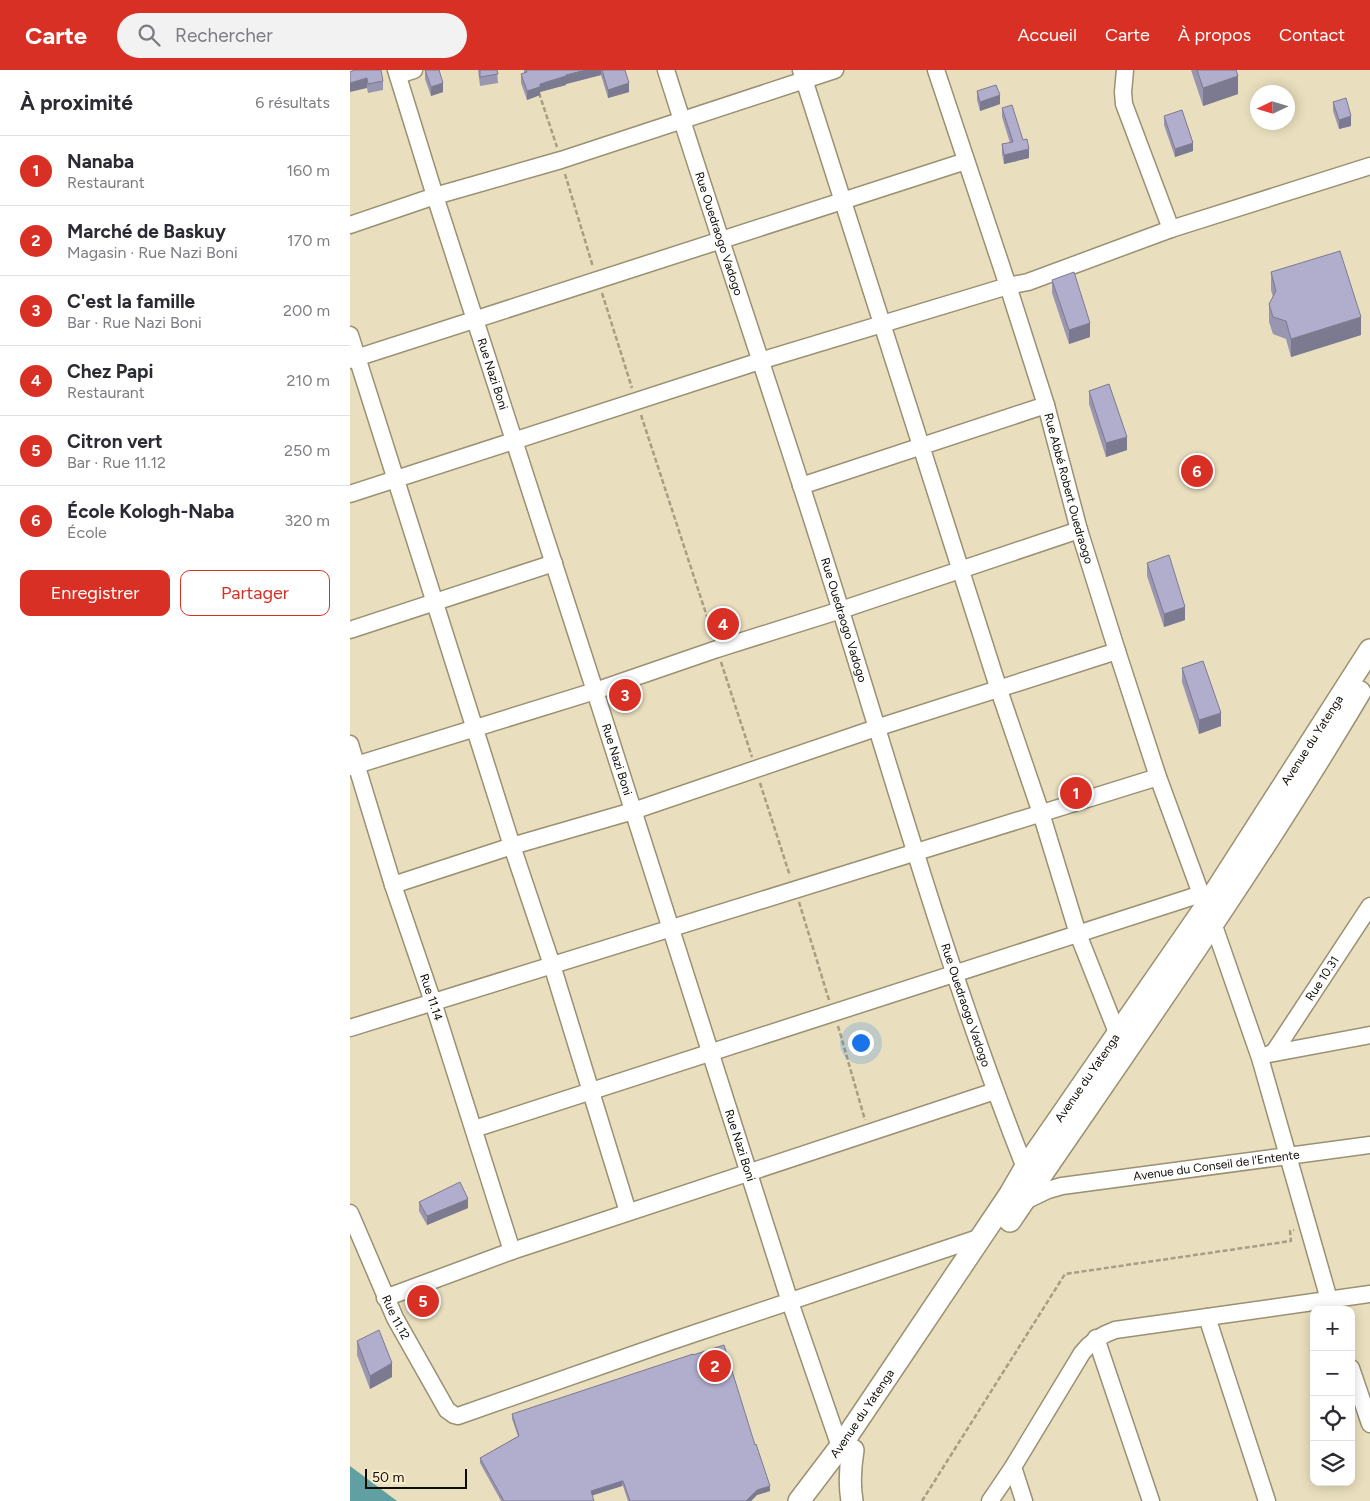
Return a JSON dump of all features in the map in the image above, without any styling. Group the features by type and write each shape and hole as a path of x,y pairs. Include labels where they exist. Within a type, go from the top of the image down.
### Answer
{"main road":[{"name":"Avenue du Yatenga","path":"799,1501 846,1449 1049,1163 1370,650"},
{"name":"Avenue du Yatenga","path":"817,1501 846,1449 1026,1168 1208,907 1332,740 1370,676"},
{"path":"846,1449 852,1501"}],"street":[{"path":"397,73 414,70"},
{"name":"Rue Ouedraogo Vadogo","path":"666,70 841,610 876,728 954,973 995,1091 1026,1168"},
{"path":"350,225 435,196 561,160 682,120 802,75 835,70"},
{"name":"Rue Abbé Robert Ouedraogo","path":"936,70 1046,405 1079,530 1158,777 1267,1055 1289,1157 1331,1305"},
{"path":"1125,70 1124,104 1171,229"},
{"name":"Rue Nazi Boni","path":"397,73 790,1302 846,1449"},
{"path":"802,75 999,690 1041,813 1078,934 1118,1034"},
{"path":"354,359 966,161"},
{"path":"350,494 760,361 1008,286 1028,282 1171,229 1370,166"},
{"path":"350,335 354,359 395,479 552,965 628,1212"},
{"path":"801,486 1046,405"},
{"path":"353,766 595,691 1079,530"},
{"path":"350,630 554,563"},
{"path":"393,885 512,846 633,811 876,728 1117,651"},
{"name":"Rue 11.14","path":"350,744 353,766 433,1002 512,1251"},
{"path":"350,1028 1158,777"},
{"name":"Rue 10.31","path":"1267,1055 1370,906"},
{"path":"474,1129 1078,934 1208,907"},
{"path":"1267,1055 1370,1036"},
{"path":"385,1298 512,1251 995,1091"},
{"name":"Avenue du Conseil de l'Entente","path":"1021,1203 1048,1190 1062,1186 1370,1145"},
{"path":"1049,1163 1049,1179 1053,1184 1062,1186"},
{"name":"Rue 11.12","path":"350,1213 395,1318 447,1410 454,1415 464,1414 790,1302"},
{"path":"790,1302 981,1237"},
{"path":"990,1501 1013,1467 1082,1353 1096,1338 1104,1333 1207,1317 1331,1305 1370,1294"},
{"path":"1207,1317 1267,1501"},
{"path":"1096,1338 1151,1501"},
{"path":"1355,1380 1370,1424"},
{"path":"1013,1467 1024,1501"}],"path":[{"path":"538,88 597,280 834,1012 868,1133"},
{"path":"922,1501 1066,1274 1291,1241 1290,1231 1308,1225"}],"water":[{"path":"350,1466 397,1501 350,1501"}],"building":[{"path":"355,70 381,70 383,81 368,84 367,78 350,83 350,72"},
{"path":"425,70 439,70 443,83 431,87"},
{"path":"480,70 497,70 498,74 480,77"},
{"path":"526,70 586,70 540,84 540,87 527,91 521,74 527,72"},
{"path":"602,70 625,70 629,83 608,90"},
{"path":"1197,70 1236,70 1238,76 1203,88"},
{"path":"996,85 1000,95 980,102 977,91"},
{"path":"1346,98 1351,116 1339,120 1333,102"},
{"path":"1012,105 1023,140 1027,139 1029,149 1004,155 1002,144 1013,142 1002,108"},
{"path":"1182,110 1193,143 1175,149 1164,116"},
{"path":"1340,251 1361,317 1291,339 1286,321 1273,317 1269,304 1276,291 1271,272"},
{"path":"1074,272 1090,323 1069,330 1052,280"},
{"path":"1109,384 1127,437 1106,443 1089,391"},
{"path":"1169,555 1185,607 1164,614 1147,563"},
{"path":"1203,661 1221,713 1199,720 1182,668"},
{"path":"460,1182 468,1199 427,1216 419,1202"},
{"path":"379,1330 392,1363 370,1376 357,1341"},
{"path":"724,1345 755,1445 770,1486 757,1490 746,1501 630,1501 622,1481 591,1491 594,1501 504,1501 480,1458 519,1436 512,1414"}],"place":[{"name":"École Kologh-Naba","path":"1197,471"},
{"name":"Chez Papi","path":"723,624"},
{"name":"C'est la famille","path":"625,695"},
{"name":"Nanaba","path":"1076,793"},
{"name":"Citron vert","path":"423,1301"},
{"name":"Marché de Baskuy","path":"715,1366"}]}
